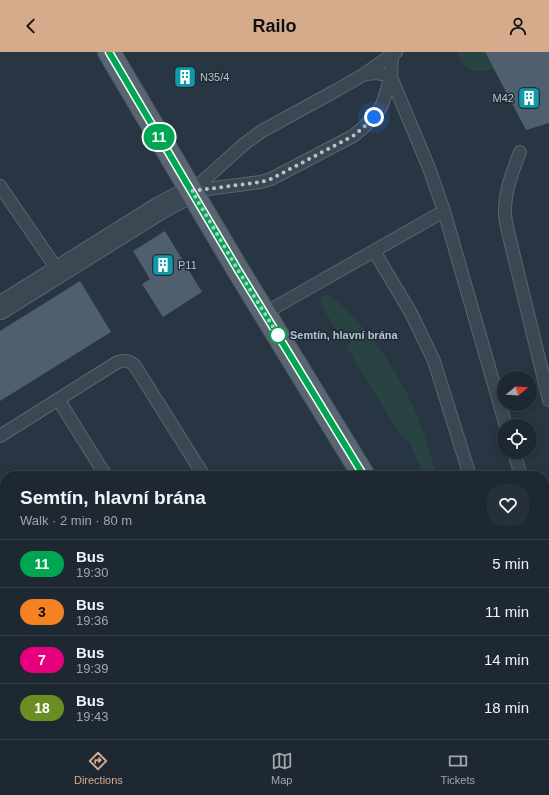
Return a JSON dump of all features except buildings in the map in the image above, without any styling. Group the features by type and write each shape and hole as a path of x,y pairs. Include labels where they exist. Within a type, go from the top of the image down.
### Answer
{"main road":[{"path":"109,52 264,313 361,471"}],"street":[{"path":"0,308 160,208 192,191"}],"lane":[{"path":"192,191 243,145 262,131 338,90 394,54"},
{"path":"192,191 261,182 271,179 353,136 374,117 382,105 391,78 394,54"},
{"path":"363,75 380,73 391,78 429,168 444,211 504,419"},
{"path":"520,152 510,179 506,196 505,216 511,248 546,379 549,400"},
{"path":"0,186 59,272"},
{"path":"264,313 444,211"},
{"path":"374,251 414,320 434,361 468,471"},
{"path":"0,436 116,362 122,360 131,362 201,471"},
{"path":"58,399 103,471"},
{"path":"516,459 520,471"}],"green space":[{"path":"458,52 485,52 493,68 482,71 471,69 462,63"},
{"path":"323,296 330,296 350,314 380,349 397,375 417,415 435,471 422,471 410,443 399,433 346,346 351,342 343,328 337,331 321,305 320,298"}],"bus line":[{"name":"11","path":"109,52 238,270 361,471"}],"place":[{"name":"N35/4","path":"185,77"},
{"name":"M42","path":"529,98"},
{"name":"P11","path":"163,265"},
{"name":"Semtín, hlavní brána","path":"278,335"}],"route":[{"path":"278,335 281,340 192,191 261,182 271,179 353,136 374,117"}]}
